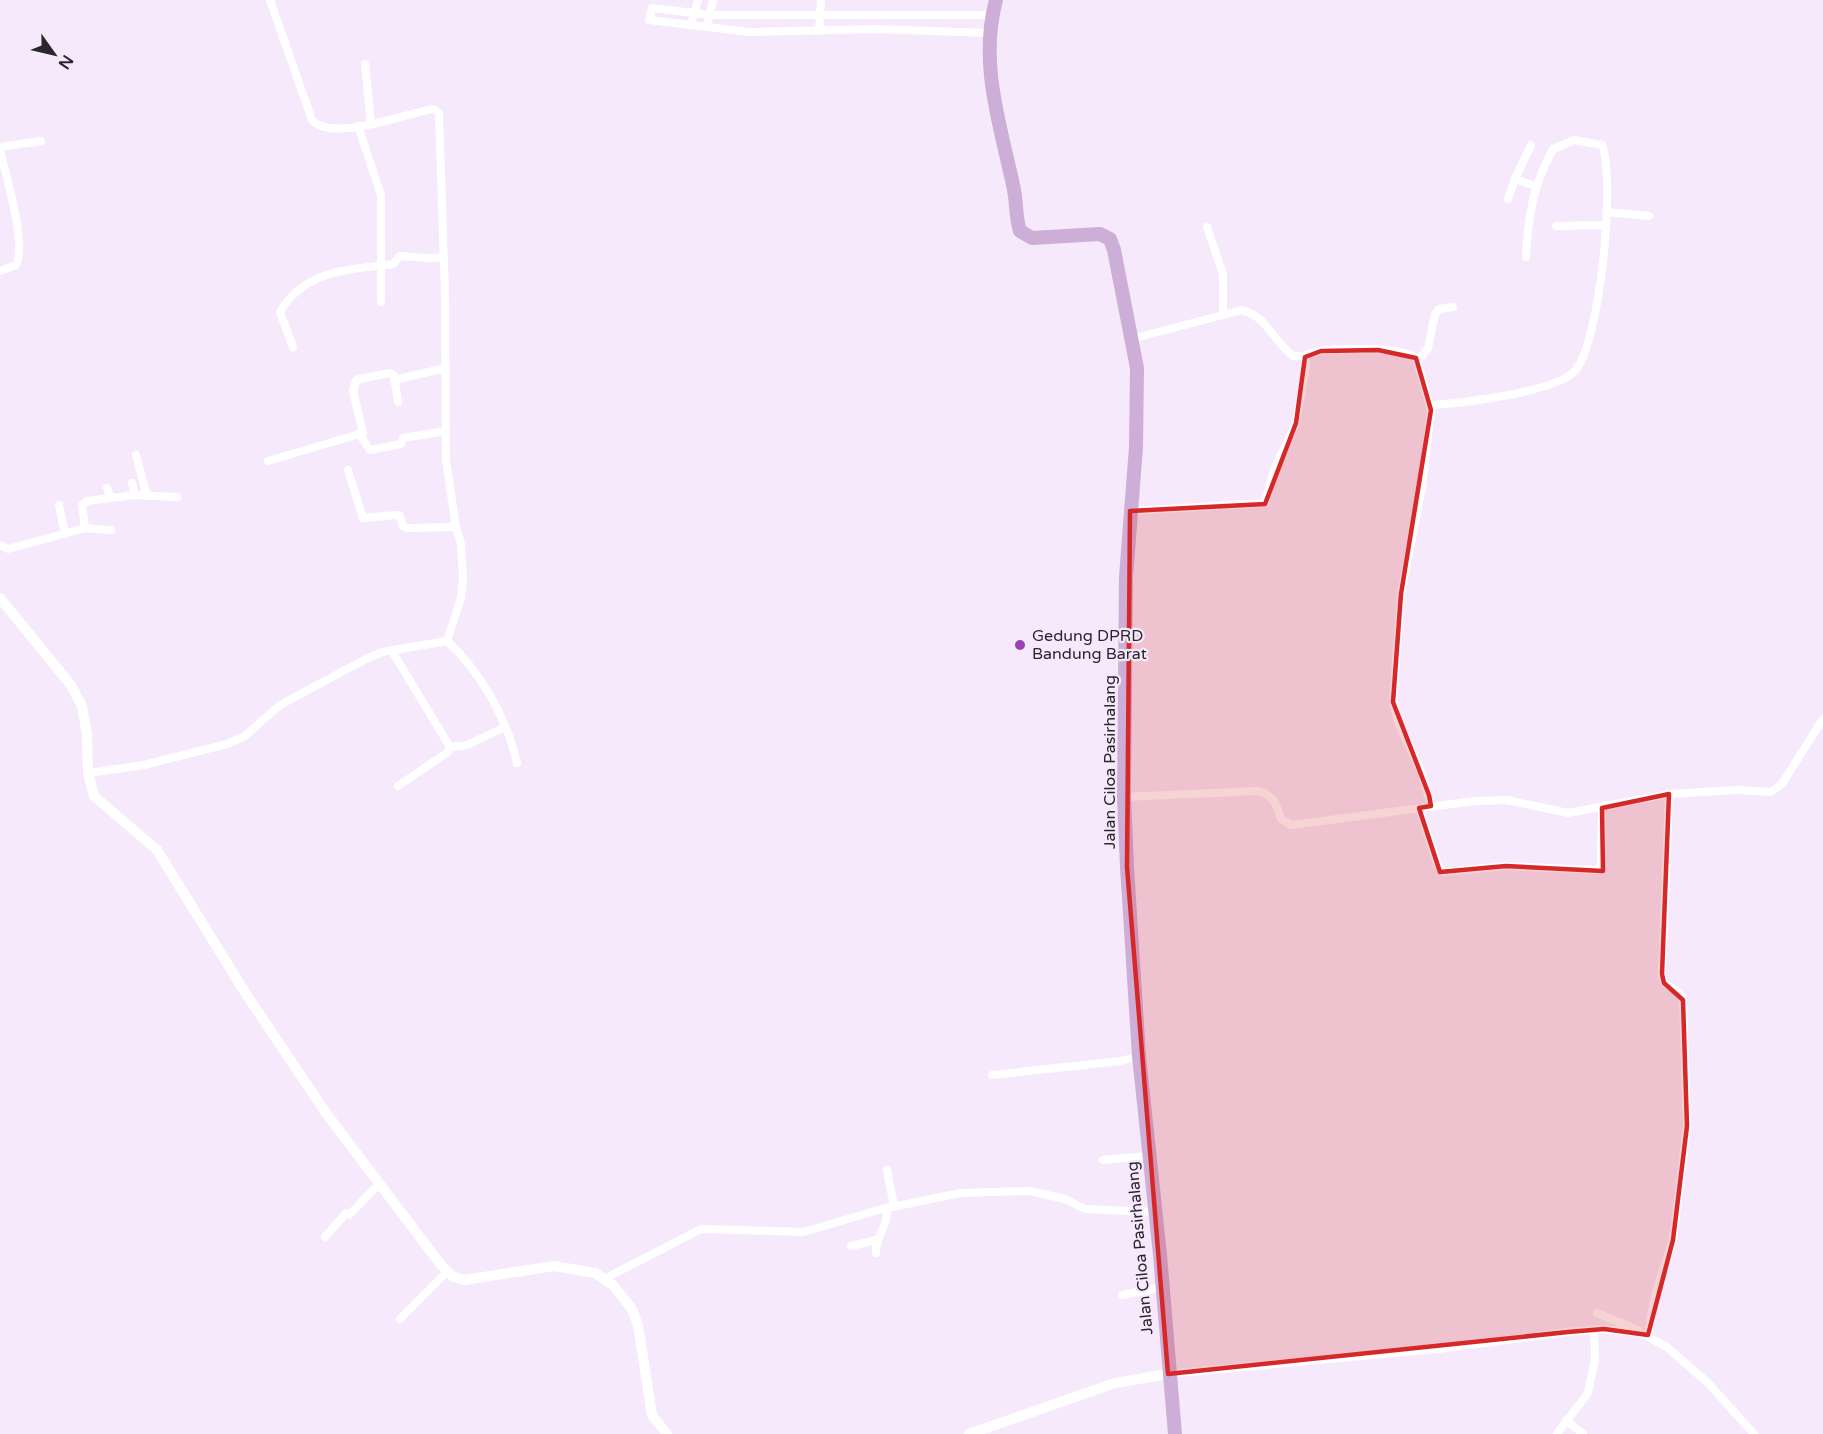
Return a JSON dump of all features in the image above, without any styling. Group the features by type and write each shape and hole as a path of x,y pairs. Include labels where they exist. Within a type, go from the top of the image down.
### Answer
{"main road":[{"name":"Jalan Ciloa Pasirhalang","path":"996,0 989,33 994,103 1014,188 1020,231 1032,238 1100,234 1110,239 1137,368 1136,447 1126,577 1125,797 1139,1056 1175,1434"}],"street":[{"path":"270,0 312,120 327,130 371,124 412,112 434,109 439,113 449,491 461,544 463,590 447,641"},
{"path":"691,25 698,0"},
{"path":"707,26 713,0"},
{"path":"819,31 821,0"},
{"path":"989,33 875,29 749,32 649,20 652,8 710,15 820,17 992,15"},
{"path":"365,64 371,124"},
{"path":"358,126 381,195 381,302"},
{"path":"1431,405 1463,403 1532,389 1558,382 1575,371 1594,327 1606,212 1606,169 1602,145 1574,140 1557,145 1539,174 1535,186 1528,218 1526,257"},
{"path":"0,271 16,265 20,253 12,199 0,149 41,141"},
{"path":"1509,199 1515,179 1531,145"},
{"path":"1515,179 1535,186"},
{"path":"1606,212 1649,216"},
{"path":"1556,226 1605,225"},
{"path":"1207,227 1223,274 1223,312"},
{"path":"292,347 280,312 305,284 330,272 397,262 400,256 412,256 419,260 443,257"},
{"path":"1418,361 1428,348 1435,314 1439,309 1453,307"},
{"path":"1131,339 1223,312 1242,309 1262,319 1291,355 1305,357 1321,351 1408,352 1418,361 1431,405 1422,487 1401,594 1393,702 1398,722 1422,774 1431,806"},
{"path":"1130,512 1264,503 1274,470 1296,423 1306,366 1305,357"},
{"path":"394,380 446,368"},
{"path":"268,461 360,435 363,432 352,391 353,382 388,373 394,376 398,402"},
{"path":"360,435 370,450 402,444 403,438 446,431"},
{"path":"136,454 147,496"},
{"path":"348,470 363,518 396,515 400,516 405,527 456,527"},
{"path":"132,483 135,495"},
{"path":"107,488 111,498"},
{"path":"85,528 83,503 135,495 177,497"},
{"path":"59,505 65,534"},
{"path":"0,545 8,549 85,528 111,530"},
{"path":"0,598 70,684 82,706 87,735 91,790 99,802 148,840 167,864 246,994 326,1113 447,1272 458,1278 470,1280 554,1266 595,1273 604,1279 621,1293 632,1309 638,1325 652,1415 667,1434"},
{"path":"88,773 144,765 227,744 245,736 280,705 366,659 392,651 447,641"},
{"path":"447,641 475,670 505,727 517,763"},
{"path":"392,651 450,747"},
{"path":"1125,797 1258,790 1267,792 1276,804 1281,819 1291,825 1431,806 1507,800 1568,813 1669,794 1738,789 1771,792 1778,789 1823,719"},
{"path":"450,747 467,745 505,727"},
{"path":"398,786 448,752 450,747"},
{"path":"1644,1334 1673,1240 1687,1126 1683,1000 1679,993 1664,983 1662,974 1669,794"},
{"path":"1419,808 1438,866 1444,872 1506,866 1596,870 1601,868 1602,808"},
{"path":"992,1075 1121,1061 1139,1056"},
{"path":"1103,1160 1148,1156"},
{"path":"876,1253 876,1240 886,1225 891,1207 887,1170"},
{"path":"325,1237 379,1184"},
{"path":"604,1279 701,1228 804,1232 891,1207 960,1193 1029,1191 1065,1199 1085,1209 1153,1212"},
{"path":"851,1246 876,1240"},
{"path":"400,1320 447,1272"},
{"path":"1122,1295 1162,1287"},
{"path":"1597,1313 1667,1347 1708,1383 1754,1434"},
{"path":"969,1434 1115,1383 1168,1374 1346,1358 1594,1330 1644,1334"},
{"path":"1557,1434 1566,1420 1582,1404 1591,1385 1594,1330"},
{"path":"1566,1420 1583,1434"}],"highlighted area":[{"path":"1378,350 1416,358 1431,410 1401,594 1393,702 1429,795 1431,806 1419,808 1440,872 1506,866 1603,871 1602,808 1669,794 1662,974 1664,983 1683,1000 1687,1126 1673,1240 1648,1335 1604,1329 1168,1374 1127,867 1130,511 1265,504 1296,423 1305,357 1321,351"}],"place":[{"name":"Gedung DPRD Bandung Barat","path":"1020,645"}]}
